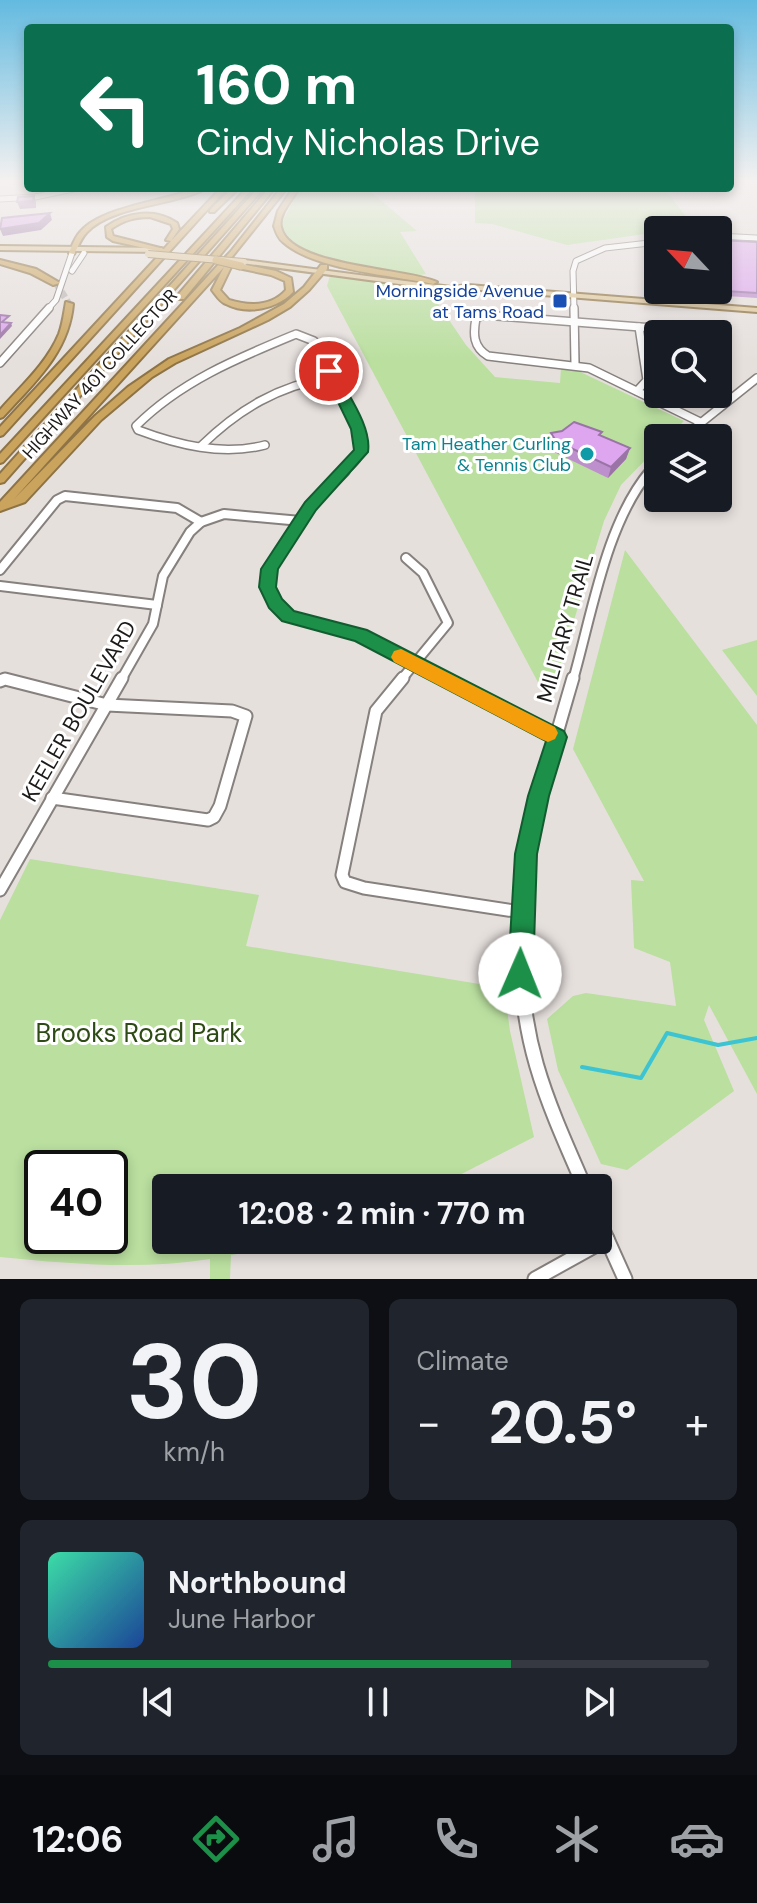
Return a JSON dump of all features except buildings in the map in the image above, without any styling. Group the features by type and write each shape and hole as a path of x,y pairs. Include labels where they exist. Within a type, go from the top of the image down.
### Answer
{"highway":[{"path":"73,251 77,242"},
{"path":"121,242 155,251 176,246 180,242"},
{"path":"155,251 164,242"},
{"name":"HIGHWAY 401 COLLECTOR","path":"0,433 165,242"},
{"path":"0,460 201,242"},
{"path":"0,480 213,242"},
{"path":"82,416 85,407 226,242"},
{"name":"HIGHWAY 401 COLLECTOR","path":"0,509 241,242"},
{"path":"285,242 305,254 336,263 433,282"},
{"path":"216,260 244,262 282,277 288,280 290,290 280,300 261,306 226,302 216,290 234,251"},
{"path":"0,262 33,271 56,283"},
{"path":"0,509 21,500 113,406 148,376 179,358 282,311 302,296 323,269"},
{"path":"0,415 63,340 69,321 69,304"}],"main road":[{"path":"0,250 155,251 468,287"},
{"path":"73,251 155,251 216,260"},
{"path":"323,269 414,285 757,310"}],"street":[{"path":"575,364 573,271 576,261 605,248 644,244"},
{"path":"0,363 47,313 65,280 73,251"},
{"path":"65,280 84,253"},
{"path":"644,328 480,315 476,318 473,339 481,352 488,356 575,364 700,422"},
{"path":"637,391 647,380 639,327"},
{"path":"265,445 245,449 170,442 138,430 136,426 177,391 209,371 299,334 318,346 358,429 362,447 356,460 317,499 269,569 267,587 275,603 288,616 360,635 557,737"},
{"path":"201,446 227,420 255,400 297,382 331,377"},
{"path":"698,424 757,378"},
{"name":"MILITARY TRAIL","path":"579,1174 543,1092 525,1027 520,974 526,854 539,796 624,507 644,477"},
{"path":"0,570 61,497 182,509 201,522 224,514 301,521"},
{"name":"KEELER BOULEVARD","path":"0,890 153,624 163,576 190,532 201,522"},
{"path":"406,558 423,573 448,623 382,701 370,725 343,861 345,882 364,888 521,912"},
{"path":"0,586 157,605"},
{"path":"0,681 5,679 107,705 232,711 246,716 247,724 214,817 202,820 52,798"},
{"path":"612,1250 625,1279"},
{"path":"535,1279 580,1254"}],"green space":[{"path":"294,242 406,242 426,274 413,276 358,267 303,248"},
{"path":"555,242 590,242 567,245"},
{"path":"330,275 428,289 466,345 495,377 560,383 561,368 574,369 644,402 644,408 656,408 684,421 681,424 644,424 644,461 621,485 604,521 549,703 327,286"},
{"path":"625,550 757,725 757,1094 709,1005 704,1020 734,1091 627,1170 601,1164 558,1070 547,1019 573,996 586,993 676,1006 670,962 634,948 631,880 644,881 573,749"},
{"path":"757,640 757,696 722,650"},
{"name":"Brooks Road Park","path":"30,859 259,895 246,946 504,988 510,1031 534,1137 461,1174 152,1174 152,1254 237,1254 231,1255 230,1279 210,1279 210,1259 132,1265 0,1257 0,920"}],"waterway":[{"path":"582,1067 641,1078 667,1033 718,1045 757,1038"}],"tunnel":[{"path":"56,283 69,304"}],"slow traffic":[{"path":"401,657 548,733"}],"place":[{"name":"Morningside Avenue at Tams Road","path":"560,301"},
{"name":"Tam Heather Curling & Tennis Club","path":"587,454"}],"route":[{"path":"329,371 358,429 361,452 310,506 269,569 267,587 275,603 288,616 360,635 557,737 526,854 520,974"}]}
